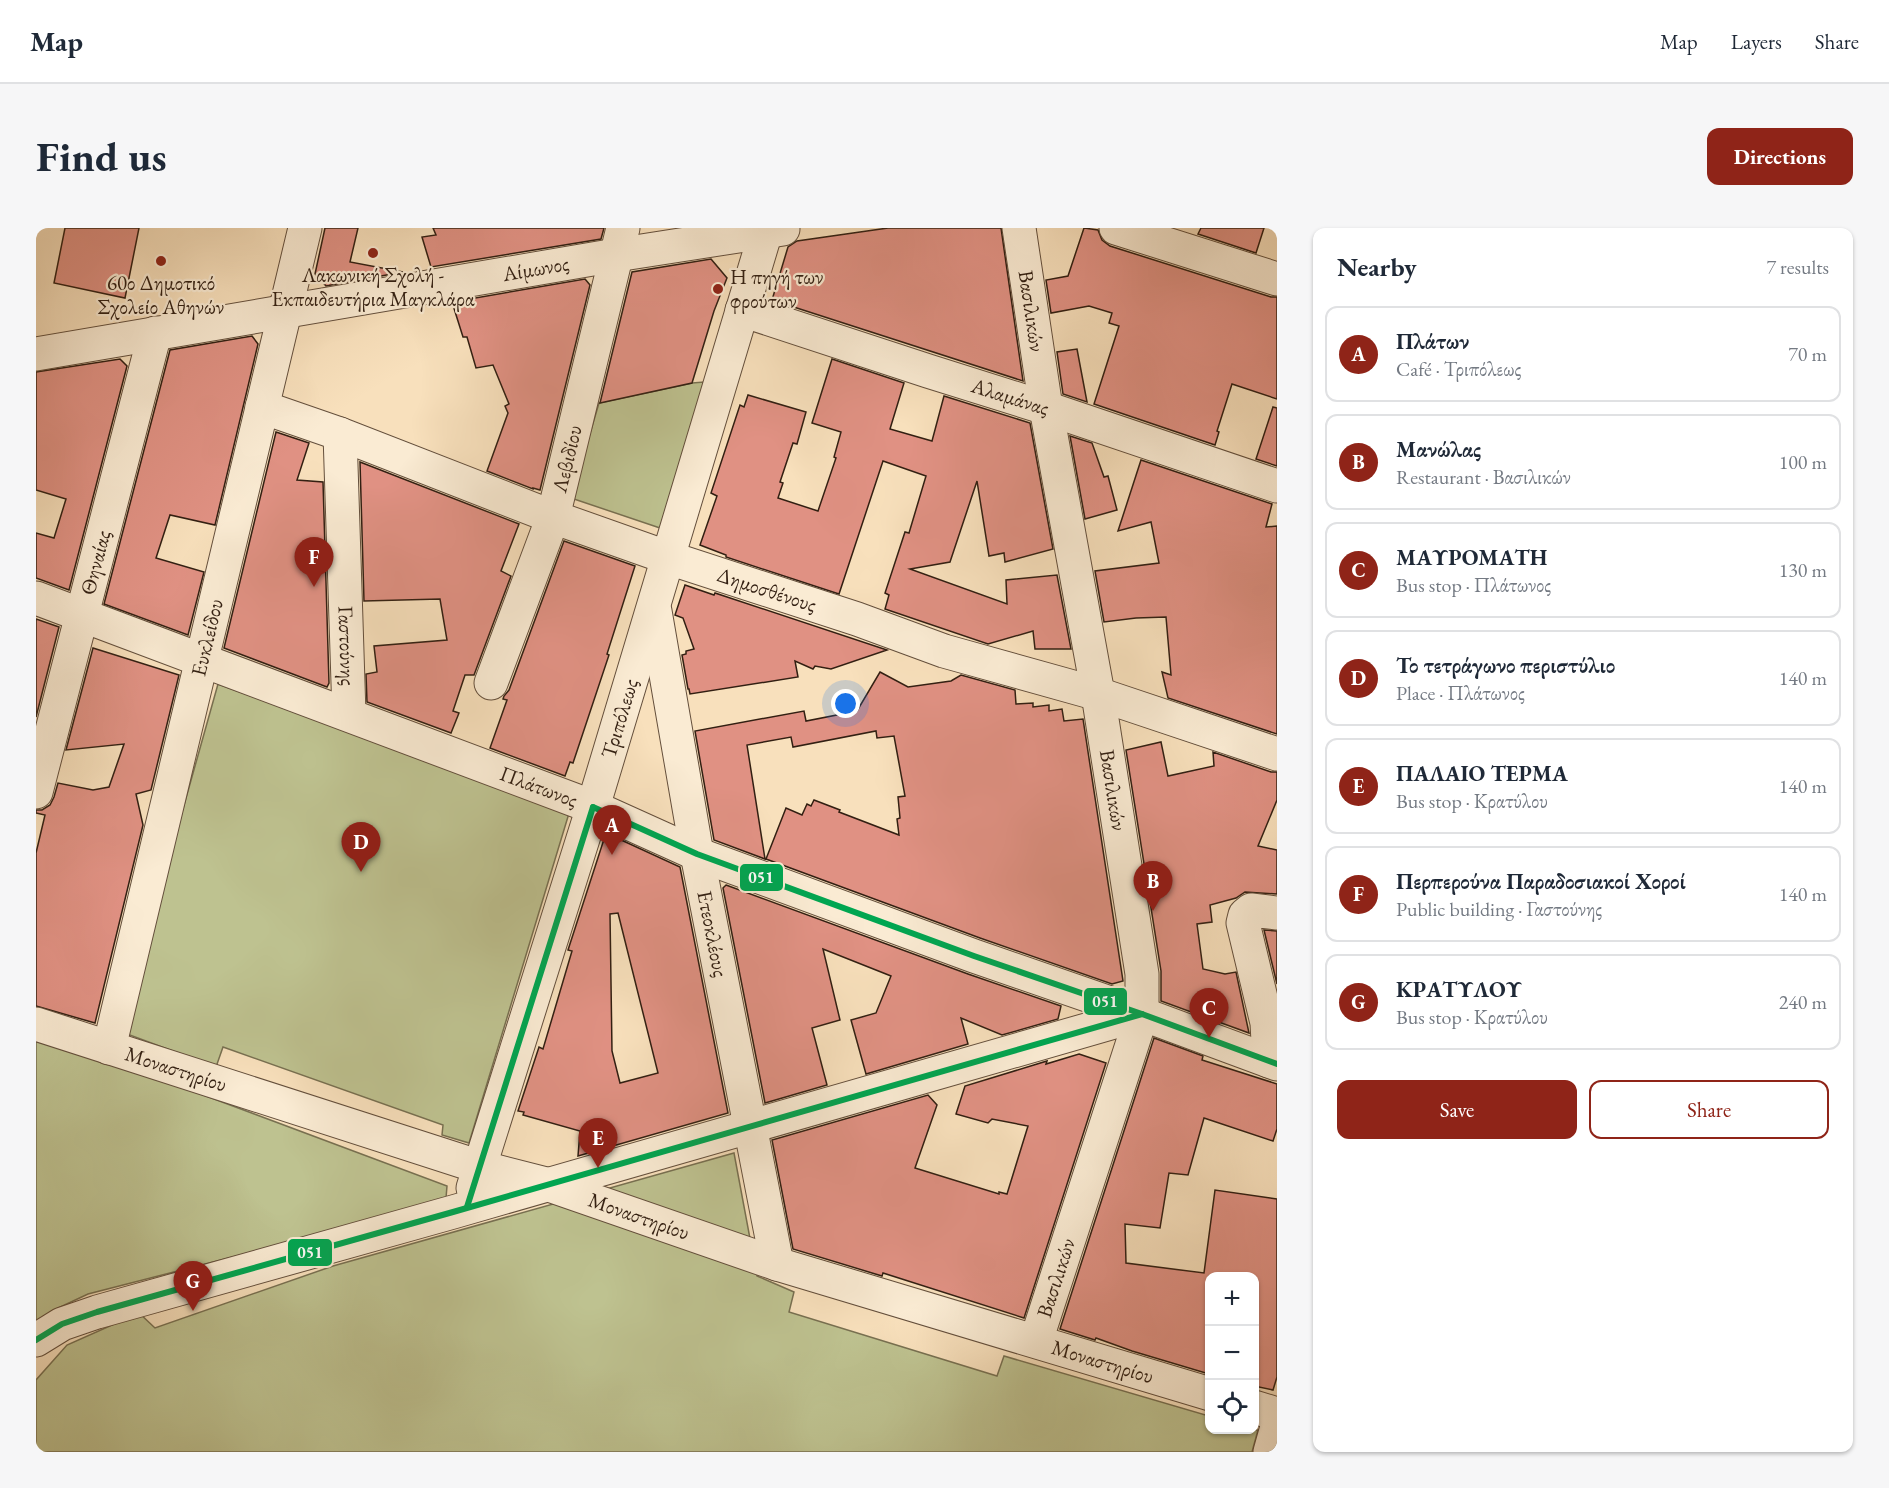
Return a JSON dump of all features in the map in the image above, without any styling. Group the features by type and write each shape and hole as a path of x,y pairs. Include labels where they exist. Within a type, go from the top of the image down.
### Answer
{"street":[{"name":"Ευκλείδου","path":"109,1048 305,228"},
{"name":"Βασιλικών","path":"1019,228 1046,408 1098,694 1142,974 1142,1014 1036,1341"},
{"path":"1116,228 1277,279"},
{"name":"Αίμωνος","path":"36,354 285,310 620,241 773,229"},
{"name":"Τριπόλεως","path":"467,1207 593,807 742,310 773,229"},
{"name":"Λεβιδίου","path":"491,683 553,517 620,241"},
{"name":"Αλαμάνας","path":"742,310 1046,408 1277,486"},
{"name":"Θηναίας","path":"36,792 155,333"},
{"name":"Δημοσθένους","path":"262,407 340,434 553,517 669,558 857,619 944,651 1098,694 1277,754"},
{"name":"Γαστούνης","path":"340,434 349,714"},
{"name":"Πλάτωνος","path":"36,598 593,807 698,854 1273,1063"},
{"name":"Ετεοκλέους","path":"654,603 698,854 777,1264"},
{"path":"1273,1063 1268,1023 1243,923 1245,915 1251,910 1277,913"},
{"path":"36,1340 62,1324 97,1312 1142,1014"},
{"name":"Μοναστηρίου","path":"36,1024 480,1167 546,1185 777,1264 1205,1393"},
{"path":"1259,1409 1277,1414"},
{"path":"1270,1452 1277,1427"}],"green space":[{"path":"704,382 660,528 571,498 599,403"},
{"path":"218,684 570,810 469,1143 442,1135 443,1125 223,1047 216,1067 127,1034 123,1023"},
{"path":"36,1035 83,1050 447,1186 446,1198 365,1223 88,1294 54,1310 36,1324"},
{"path":"734,1153 757,1276 794,1292 789,1312 997,1376 1004,1356 1205,1415 1205,1434 1257,1434 1252,1452 36,1452 36,1380 67,1345 139,1313 155,1328 333,1266"}],"building":[{"path":"65,228 139,228 125,298 54,283"},
{"path":"325,228 358,228 350,262 403,272 326,286 315,274"},
{"path":"433,228 604,228 601,239 431,267 422,237 436,235"},
{"path":"888,228 1001,228 1023,381 772,300 788,247 797,241"},
{"path":"1084,228 1098,230 1102,240 1110,246 1277,297 1277,399 1232,384 1217,431 1219,432 1215,445 1094,404 1119,326 1109,323 1112,313 1089,306 1051,313 1046,280 1068,276"},
{"path":"1201,228 1264,228 1256,253 1198,234"},
{"path":"711,259 727,278 714,311 692,383 600,403 632,272"},
{"path":"585,279 590,285 540,490 533,489 487,471 508,413 505,406 509,404 493,365 476,368 467,337 463,337 452,302"},
{"path":"252,336 258,344 215,525 170,515 156,558 204,572 188,635 104,604 170,350"},
{"path":"1077,349 1087,402 1063,394 1057,352"},
{"path":"120,359 127,366 69,590 36,578 36,533 54,538 66,499 36,490 36,372"},
{"path":"832,359 904,383 890,429 932,441 944,396 1030,423 1053,549 1005,562 1004,553 989,556 977,481 950,562 910,569 1007,604 1006,580 1057,575 1071,649 1035,649 1033,631 988,644 885,609 889,595 885,593 905,532 909,533 926,476 883,461 839,594 726,557 726,555 700,545 717,496 711,493 740,405 744,407 748,395 806,412 797,444 793,443 780,482 783,483 778,498 818,511 836,458 834,457 841,432 812,423"},
{"path":"1273,407 1277,408 1277,466 1256,459"},
{"path":"276,432 309,443 297,480 323,482 329,683 327,687 224,648"},
{"path":"1070,436 1092,443 1104,477 1108,476 1117,510 1085,519"},
{"path":"1141,460 1272,504 1266,527 1277,526 1277,734 1168,698 1162,672 1171,675 1166,617 1104,622 1095,571 1159,563 1151,522 1118,531"},
{"path":"360,462 519,524 501,571 511,576 474,675 465,675 453,711 459,713 451,733 367,702 366,674 377,672 374,646 447,640 440,599 364,601"},
{"path":"564,541 635,566 607,654 609,655 573,763 570,762 565,776 490,748 507,700 503,699 504,696 509,690"},
{"path":"685,585 887,650 831,669 815,666 813,669 795,661 798,677 690,694 682,655 694,649 683,618 675,615"},
{"path":"36,619 59,627 36,717"},
{"path":"93,648 179,675 151,790 136,794 143,825 95,1023 36,1006 36,853 45,815 36,813 36,810 42,810 50,805 58,783 93,790 109,787 124,744 66,750"},
{"path":"880,672 908,687 951,681 961,675 1015,690 1016,704 1033,703 1033,707 1049,705 1049,711 1062,709 1064,721 1083,719 1123,981 1112,984 766,859 786,808 802,815 807,804 811,806 814,800 899,835 898,797 905,796 894,736 877,738 876,731 793,747 791,737 747,745 765,859 714,840 695,731 804,711 806,721 857,711"},
{"path":"1161,742 1168,776 1214,766 1213,752 1277,772 1277,800 1258,846 1277,850 1277,894 1245,892 1236,898 1210,905 1212,922 1197,924 1203,969 1225,974 1236,972 1249,1033 1161,1001 1161,971 1126,750"},
{"path":"606,833 680,867 728,1113 578,1156 580,1131 523,1115 524,1112 518,1111 539,1047 543,1049 572,951 568,950","holes":["618,913 658,1073 620,1083 612,1051 610,914"]},
{"path":"726,885 1061,1006 1058,1019 1002,1035 961,1018 968,1044 866,1074 851,1020 876,1013 891,976 823,949 840,1020 812,1028 827,1085 765,1103 723,888"},
{"path":"1264,930 1277,931 1277,984"},
{"path":"1154,1038 1203,1056 1202,1060 1277,1084 1277,1129 1273,1141 1204,1118 1188,1175 1169,1173 1160,1228 1125,1224 1126,1263 1204,1273 1215,1190 1277,1199 1277,1377 1273,1390 1259,1387 1259,1272 1205,1272 1205,1373 1060,1329"},
{"path":"1079,1054 1106,1063 1024,1318 883,1273 882,1276 793,1249 772,1140 928,1095 937,1105 915,1168 999,1194 999,1192 1007,1194 1028,1126 992,1119 988,1123 956,1114 965,1086 1047,1061 1046,1064"}],"transit line":[{"name":"051","path":"593,807 697,854 1277,1064"},
{"name":"051","path":"467,1207 593,807"},
{"name":"051","path":"36,1340 62,1324 97,1312 1142,1014"}],"place":[{"name":"Λακωνική Σχολή - Εκπαιδευτήρια Μαγκλάρα","path":"373,253"},
{"name":"60ο Δημοτικό Σχολείο Αθηνών","path":"161,261"},
{"name":"Η πηγή των φρούτων","path":"718,289"},
{"name":"Περπερούνα Παραδοσιακοί Χοροί","path":"314,587"},
{"name":"Πλάτων","path":"612,855"},
{"name":"Το τετράγωνο περιστύλιο","path":"361,872"},
{"name":"Μανώλας","path":"1153,911"},
{"name":"ΜΑΥΡΟΜΑΤΗ","path":"1209,1038"},
{"name":"ΠΑΛΑΙΟ ΤΕΡΜΑ","path":"598,1168"},
{"name":"ΚΡΑΤΥΛΟΥ","path":"193,1311"}]}
